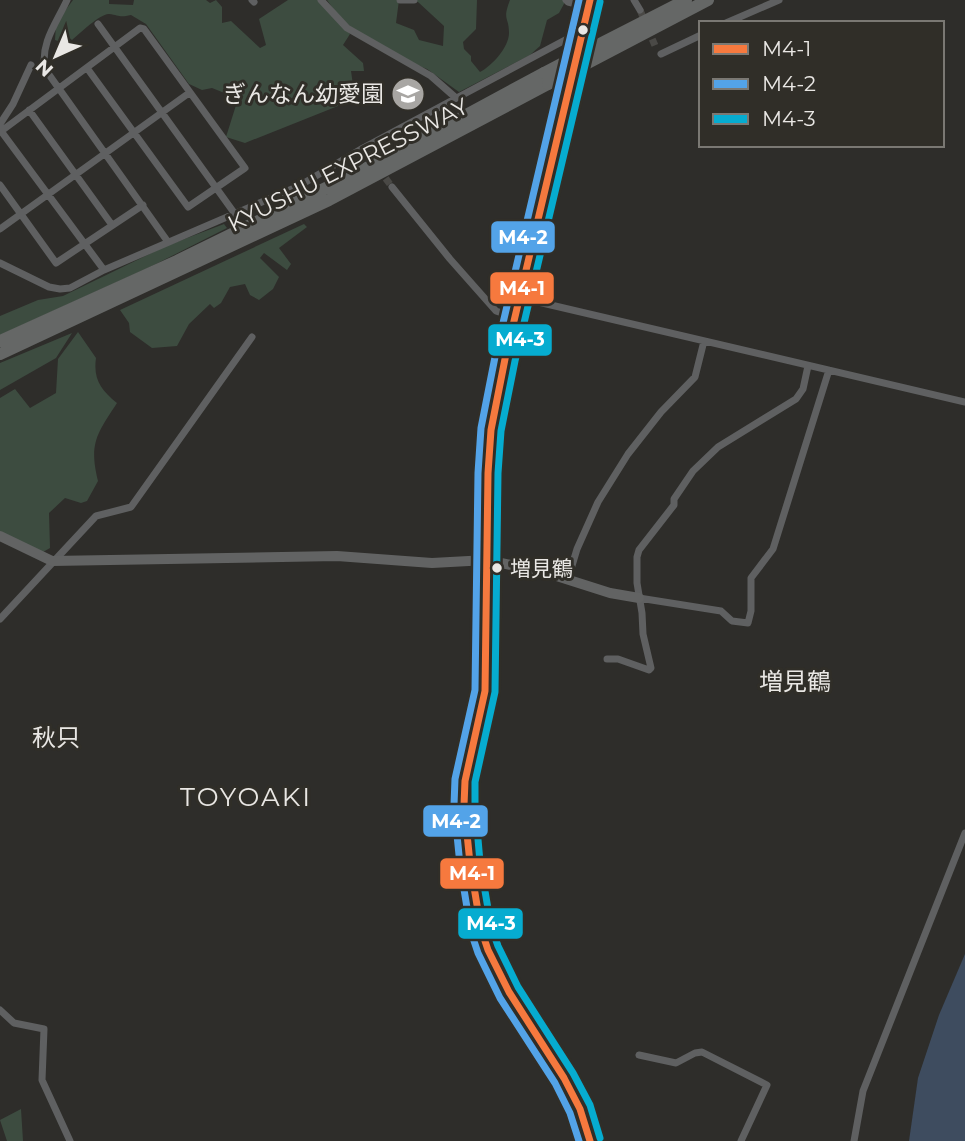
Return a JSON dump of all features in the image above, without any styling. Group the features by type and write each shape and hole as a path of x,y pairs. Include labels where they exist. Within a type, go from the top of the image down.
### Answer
{"highway":[{"name":"KYUSHU EXPRESSWAY","path":"0,354 317,206 546,79 586,51 685,0"},
{"name":"KYUSHU EXPRESSWAY","path":"0,341 177,261 546,79 584,65 708,0"}],"main road":[{"path":"587,4 491,430 485,691 464,781 464,818 476,903 488,950 499,973 564,1078 580,1109 590,1141"},
{"path":"0,536 52,561 337,556 432,563 487,560 568,579 610,593 639,598"}],"street":[{"path":"67,0 53,23 43,61 45,69 168,242"},
{"path":"322,0 347,28 431,76 456,98"},
{"path":"400,0 414,0"},
{"path":"634,0 640,10"},
{"path":"731,21 779,0"},
{"path":"567,1 587,4"},
{"path":"98,24 235,214"},
{"path":"0,129 140,28 144,29 245,168 188,207 87,68"},
{"path":"0,263 49,287 70,288 168,242 299,186 582,31"},
{"path":"661,54 699,36"},
{"path":"0,129 31,65"},
{"path":"0,229 189,93"},
{"path":"29,110 112,225"},
{"path":"0,129 104,271"},
{"path":"0,186 55,263 143,205"},
{"path":"391,187 450,260 496,311 516,318"},
{"path":"521,298 965,402"},
{"path":"0,619 96,516 131,507 252,337"},
{"path":"568,579 598,502 628,454 661,412 695,377 704,341"},
{"path":"607,659 618,659 649,670 636,569 639,550 674,505 674,499 693,471 718,447 796,399 803,388 808,366"},
{"path":"639,598 721,611 732,621 748,623 751,611 751,578 774,549 829,370"},
{"path":"854,1141 863,1091 965,833"},
{"path":"0,1010 14,1023 44,1029 42,1080 70,1141"},
{"path":"639,1055 677,1063 702,1052 767,1085 740,1141"}],"green space":[{"path":"73,0 109,0 109,4 133,5 134,0 206,0 210,3 216,0 222,7 222,23 231,21 260,48 266,45 259,19 288,0 318,0 350,34 343,45 363,63 364,71 351,71 353,85 343,104 245,143 226,137 237,102 212,88 202,90 189,84 146,24 131,15 105,15 72,40 67,36 61,42 55,40 56,23"},
{"path":"327,0 399,0 396,23 414,30 419,40 443,46 444,26 418,2 401,0 477,0 476,29 463,42 464,49 480,72 494,61 506,44 509,28 506,12 510,0 582,0 565,2 559,13 547,20 540,46 530,55 459,92 427,69 353,29"},
{"path":"224,224 227,228 152,266 0,335 0,316 38,300 63,296 166,246"},
{"path":"304,224 307,227 279,248 291,264 287,270 264,253 260,258 279,277 273,289 259,300 250,295 245,284 230,287 221,303 214,308 210,304 189,324 177,346 152,348 130,332 129,323 120,310"},
{"path":"78,332 96,358 99,384 117,403 96,440 94,458 98,481 87,501 81,503 65,498 49,513 50,548 43,552 0,532 0,398 15,389 30,408 56,393 58,359"},
{"path":"72,333 56,358 0,390 0,363"},
{"path":"21,1109 23,1141 7,1141 0,1120"}],"water":[{"path":"965,954 965,1141 909,1141 918,1078 939,1015"}],"waterway":[{"path":"566,36 573,8"}],"tunnel":[{"path":"640,10 656,48"},
{"path":"367,153 392,187"}],"transit line":[{"name":"M4-2","path":"579,0 495,357 481,428 475,690 455,779 454,805 460,865 471,932 478,953 500,998 555,1083 570,1113 579,1141"},
{"name":"M4-1","path":"590,0 505,359 491,430 485,691 465,781 464,805 470,863 481,929 488,950 509,992 564,1078 580,1109 590,1141"},
{"name":"M4-3","path":"600,2 501,431 495,692 475,782 475,805 480,862 491,926 498,946 518,987 573,1073 590,1105 600,1138"}],"place":[{"name":"ぎんなん幼愛園","path":"408,94"},
{"name":"増見鶴","path":"497,568"}],"district":[{"name":"増見鶴","path":"795,682"},
{"name":"秋只","path":"56,738"},
{"name":"TOYOAKI","path":"246,797"}]}
